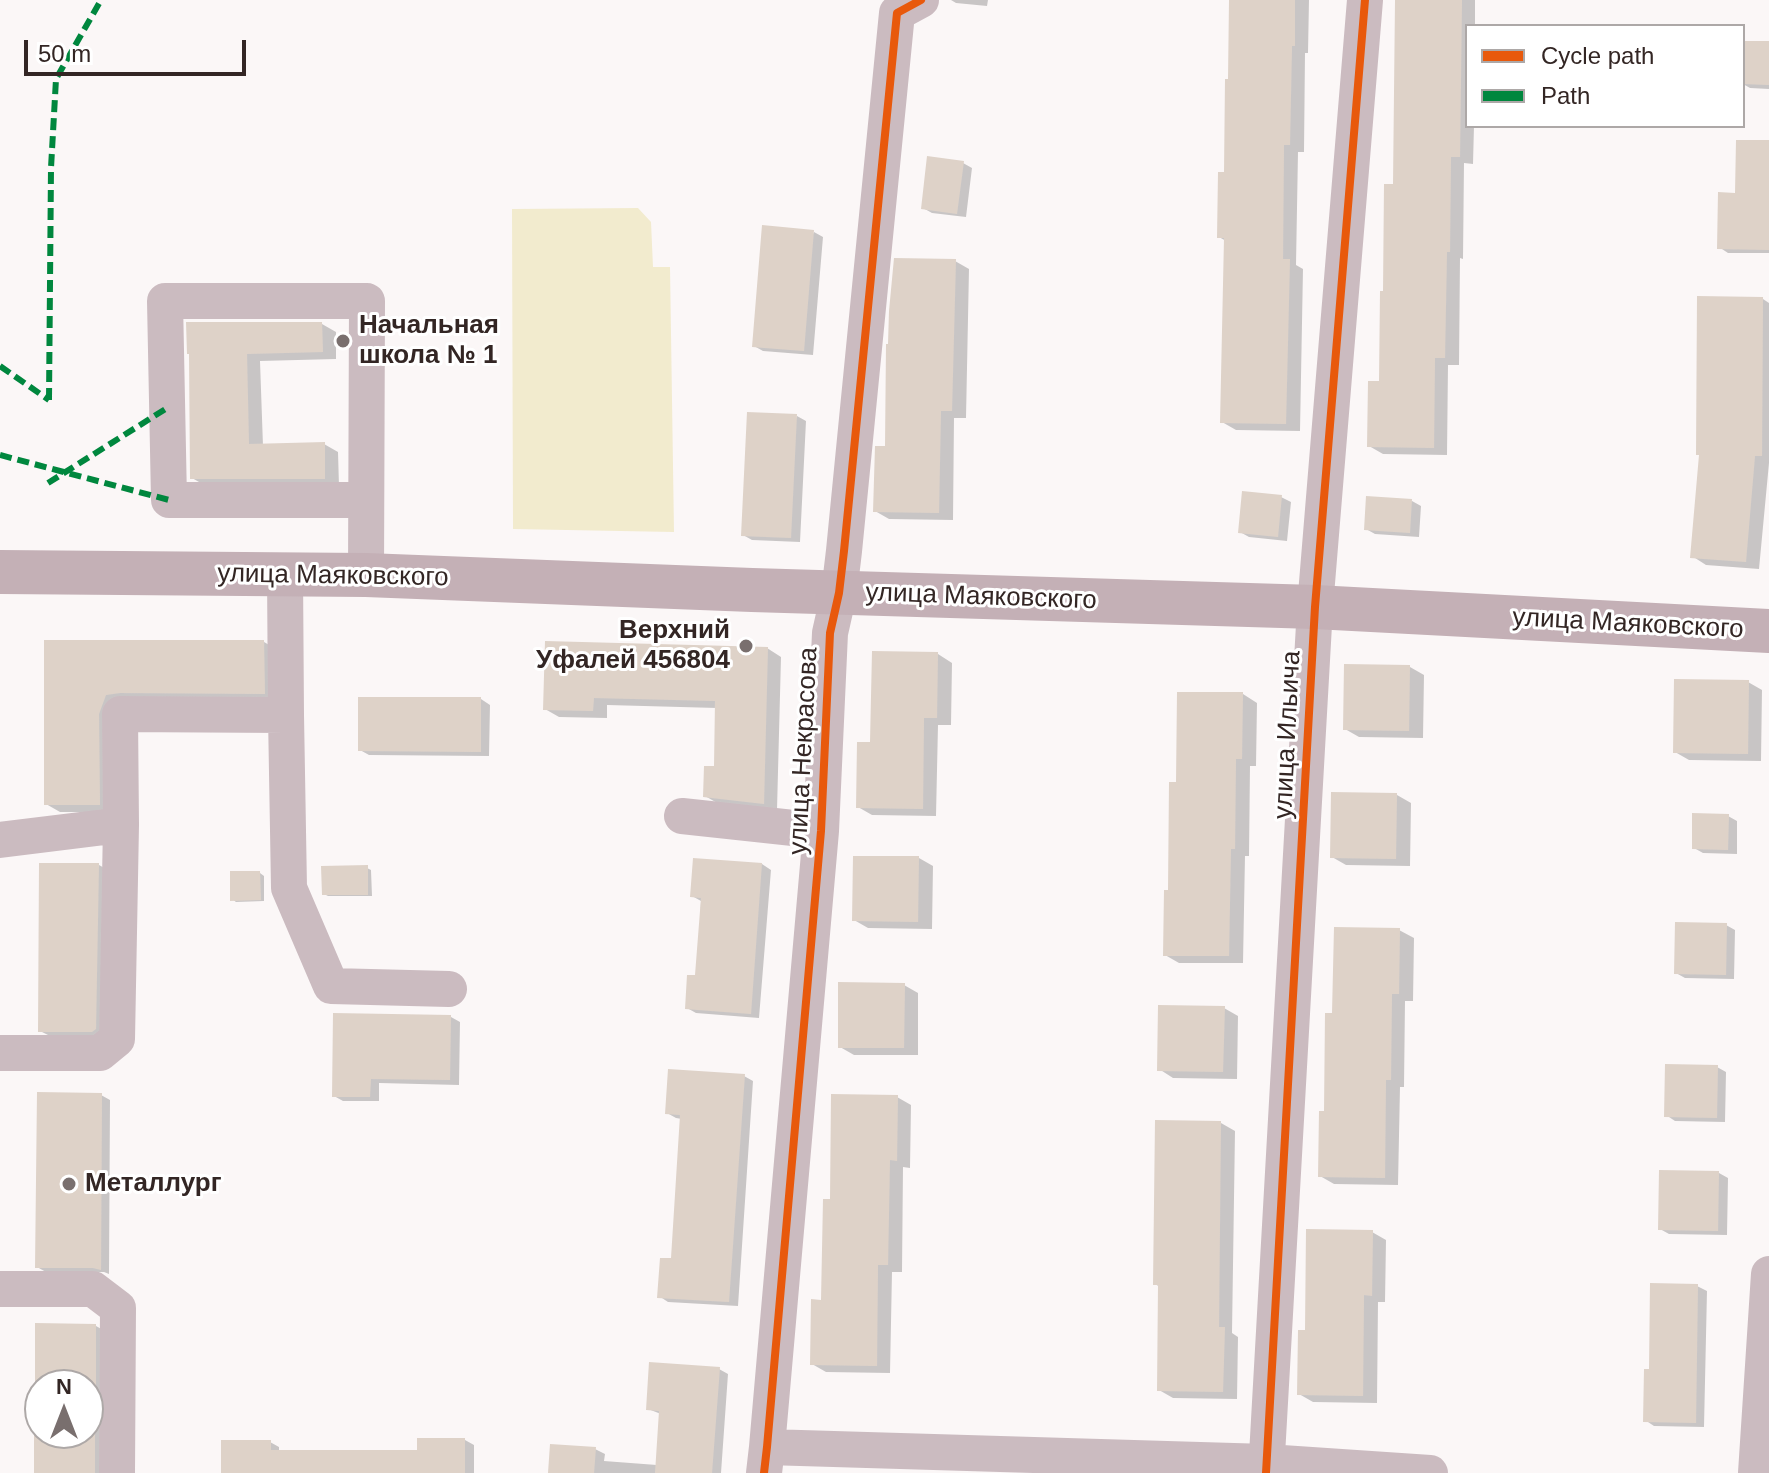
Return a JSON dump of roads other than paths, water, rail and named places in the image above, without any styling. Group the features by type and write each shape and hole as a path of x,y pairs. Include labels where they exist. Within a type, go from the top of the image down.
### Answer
{"main road":[{"name":"улица Маяковского","path":"0,572 366,575 1315,607 1769,631"}],"street":[{"name":"улица Некрасова","path":"766,1460 821,831 830,633 839,593 897,13 921,0"},
{"name":"улица Ильича","path":"1266,1467 1315,607 1365,0"},
{"path":"366,500 169,500 165,301 367,301 366,575"},
{"path":"285,573 289,888 331,986 449,989"},
{"path":"0,1053 100,1053 117,1039 120,714 286,715"},
{"path":"682,816 821,831"},
{"path":"0,840 121,825"},
{"path":"1756,1473 1769,1274"},
{"path":"0,1289 93,1289 118,1308 117,1473"},
{"path":"766,1460 1266,1467 1430,1473"}],"place":[{"name":"Начальная школа № 1","path":"343,341"},
{"name":"Верхний Уфалей 456804","path":"746,646"},
{"name":"Металлург","path":"69,1184"}]}
